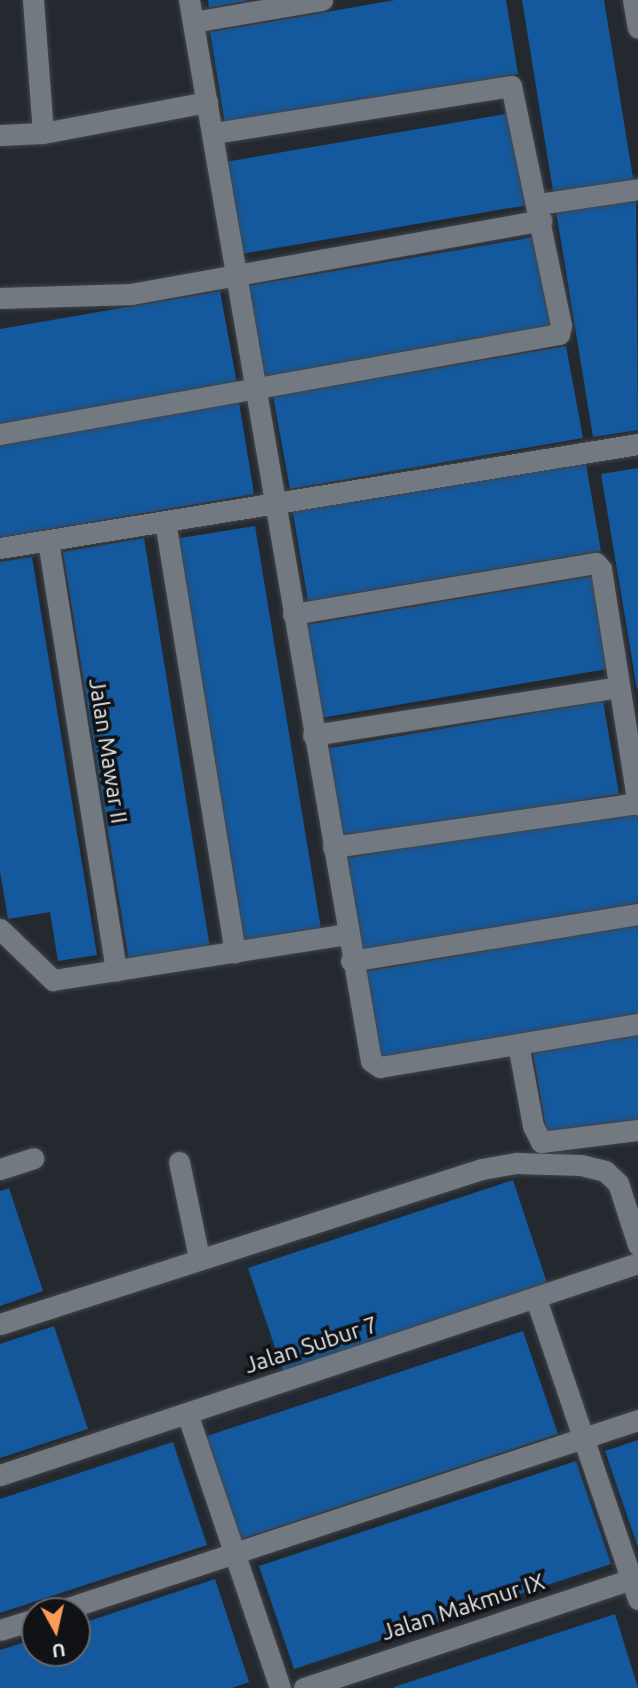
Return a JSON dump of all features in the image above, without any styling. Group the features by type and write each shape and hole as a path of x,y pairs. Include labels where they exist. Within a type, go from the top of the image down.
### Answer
{"street":[{"path":"33,0 43,133"},
{"path":"189,0 259,391 346,934 370,1059 375,1066 638,1024"},
{"path":"192,22 322,0"},
{"path":"633,0 638,28"},
{"path":"0,434 259,391 557,336 561,325 515,89 508,84 213,133"},
{"path":"0,135 43,133 207,102"},
{"path":"0,298 131,294 238,275 638,189"},
{"path":"0,548 638,444"},
{"path":"165,521 235,952"},
{"name":"Jalan Mawar II","path":"48,541 116,971"},
{"path":"293,614 592,562 601,569 638,803 333,848"},
{"path":"313,734 620,687"},
{"path":"352,961 638,914"},
{"path":"0,929 53,980 346,934"},
{"path":"518,1044 533,1126 541,1142 638,1130"},
{"path":"0,1169 33,1158"},
{"path":"179,1162 199,1258"},
{"path":"0,1324 199,1258 482,1170 550,1162 596,1167 618,1183 638,1245"},
{"name":"Jalan Subur 7","path":"0,1475 638,1263"},
{"path":"536,1299 583,1438 635,1578 638,1599"},
{"path":"187,1413 280,1688"},
{"path":"91,1600 638,1420"},
{"name":"Jalan Makmur IX","path":"304,1688 635,1578"},
{"path":"0,1630 21,1623"}],"building":[{"path":"208,0 246,0 247,1 209,8"},
{"path":"395,0 506,0 518,74 225,124 210,32"},
{"path":"522,0 604,0 634,184 554,197"},
{"path":"512,113 528,205 235,255 219,163"},
{"path":"636,192 638,430 593,437 555,205"},
{"path":"540,236 556,329 263,379 247,286"},
{"path":"220,291 237,384 0,424 0,329"},
{"path":"566,346 583,438 290,489 273,396"},
{"path":"239,402 254,494 0,538 0,442"},
{"path":"585,458 601,551 308,601 292,508"},
{"path":"638,468 638,689 637,689 601,474"},
{"path":"255,526 322,935 241,949 174,539"},
{"path":"144,538 210,948 129,961 63,552"},
{"path":"32,557 97,955 58,961 50,912 8,919 0,871 0,562"},
{"path":"598,575 613,668 321,718 305,625"},
{"path":"603,701 619,794 334,842 319,750"},
{"path":"638,808 638,903 362,951 346,858"},
{"path":"638,924 638,1020 379,1064 363,972"},
{"path":"638,1030 638,1125 548,1140 532,1048"},
{"path":"513,1180 547,1283 283,1371 248,1268"},
{"path":"9,1188 43,1291 0,1306 0,1191"},
{"path":"54,1326 88,1429 0,1458 0,1344"},
{"path":"523,1331 558,1434 236,1541 201,1438"},
{"path":"638,1440 638,1548 605,1451"},
{"path":"173,1442 207,1545 49,1597 21,1597 21,1606 0,1613 0,1499"},
{"path":"576,1461 611,1564 294,1669 259,1566"},
{"path":"215,1579 249,1682 232,1688 0,1688 0,1650 21,1643 21,1667 91,1667 91,1620"},
{"path":"615,1614 638,1688 394,1688 394,1687"}]}
